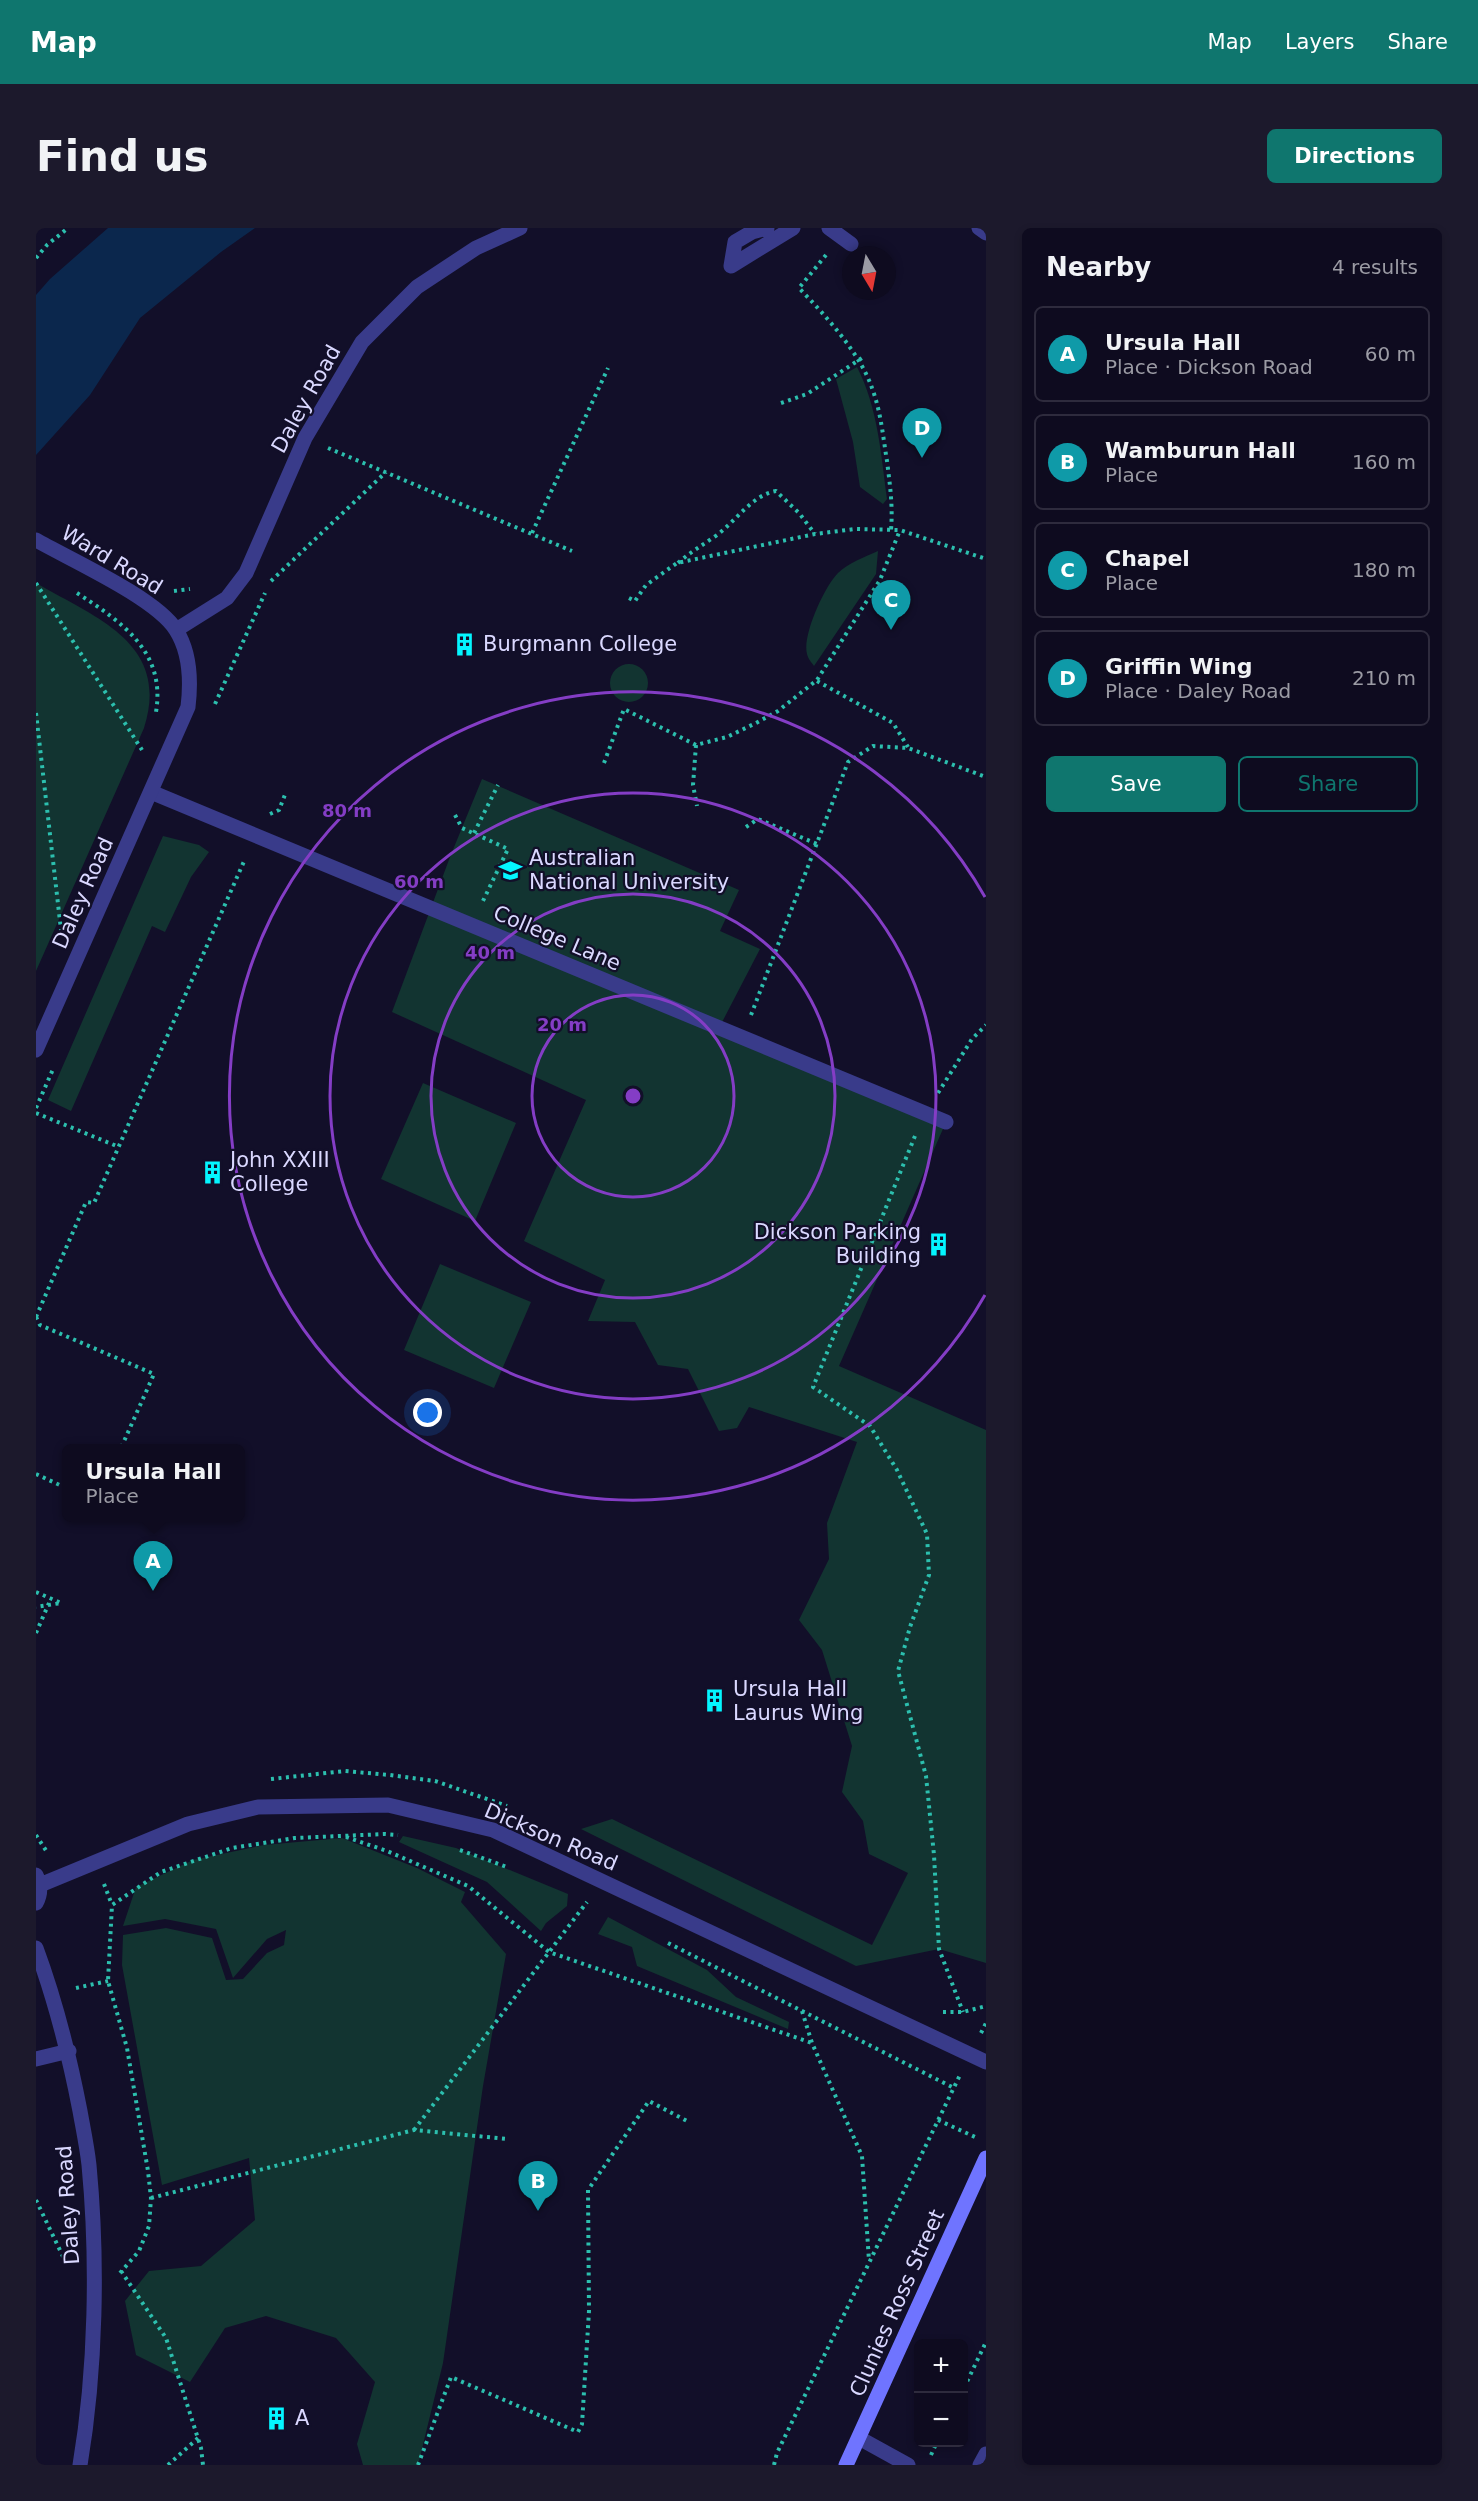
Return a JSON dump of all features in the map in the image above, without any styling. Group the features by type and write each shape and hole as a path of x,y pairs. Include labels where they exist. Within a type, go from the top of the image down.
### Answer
{"street":[{"name":"Daley Road","path":"176,630 227,598 246,573 305,438 362,342 417,287 476,248 520,228"},
{"path":"767,228 752,232 735,242 731,266 793,228"},
{"path":"979,228 986,233"},
{"name":"Ward Road","path":"36,540 144,599 176,630 185,652 190,691 188,707 168,752"},
{"name":"Daley Road","path":"36,1050 168,752"},
{"name":"College Lane","path":"151,792 946,1122"},
{"name":"Dickson Road","path":"38,1880 188,1824 258,1807 388,1805 493,1830 986,2062"},
{"path":"36,1903 40,1894 38,1880"},
{"name":"Daley Road","path":"36,1948 69,2050 89,2164 94,2290 86,2426 80,2465"},
{"path":"36,2059 69,2050"},
{"name":"Clunies Ross Street","path":"846,2465 986,2158"},
{"path":"859,2438 908,2465"},
{"path":"980,2465 986,2454"}],"path":[{"path":"36,258 68,228"},
{"path":"840,236 799,288 822,312 858,361 872,386 879,409 893,507 891,530"},
{"path":"782,403 807,394 865,356"},
{"path":"532,533 608,368"},
{"path":"305,438 572,551"},
{"path":"269,582 387,472"},
{"path":"629,598 635,601 646,585 688,553 717,535 767,492 776,491 799,513 815,534"},
{"path":"677,563 815,534 855,529 900,530 986,559"},
{"path":"604,764 624,709 696,746 727,737 778,711 817,680 880,580 900,530"},
{"path":"36,583 143,750 147,741"},
{"path":"71,589 123,625 143,647 153,666 157,686 155,721"},
{"path":"817,680 893,723 908,748"},
{"path":"36,713 62,934"},
{"path":"696,746 693,785 697,806"},
{"path":"743,1038 848,762 873,746 908,748 986,777"},
{"path":"474,833 498,785"},
{"path":"123,1444 154,1374 40,1325 36,1317 86,1202 94,1203 255,835 264,817 279,810 286,792"},
{"path":"455,815 462,828 508,849 478,912"},
{"path":"746,827 758,819 817,844"},
{"path":"986,1025 972,1039 925,1113 813,1388 870,1426 897,1470 927,1534 929,1575 910,1627 898,1671 926,1776 934,1855 939,1949 963,2012 986,2006"},
{"path":"36,1113 119,1147"},
{"path":"36,1474 62,1486"},
{"path":"36,1592 61,1603 36,1606"},
{"path":"36,1633 51,1599"},
{"path":"203,2465 198,2438 166,2338 121,2271 139,2252 149,2226 151,2198 127,2048 108,1981 112,1905 161,1872 232,1848 295,1838 385,1834 409,1837"},
{"path":"36,1835 50,1855"},
{"path":"342,1836 387,1851 468,1886 549,1952 812,2043"},
{"path":"450,1847 511,1868"},
{"path":"578,1897 597,1907"},
{"path":"414,2130 587,1902"},
{"path":"658,1938 954,2088"},
{"path":"73,1989 108,1981"},
{"path":"802,2011 812,2043 861,2156 870,2262"},
{"path":"418,2465 451,2377 578,2432 582,2424 590,2311 588,2190 649,2101 687,2121"},
{"path":"938,2120 976,2138"},
{"path":"151,2198 414,2130 507,2139"},
{"path":"774,2465 777,2453 932,2132"},
{"path":"36,2200 69,2269"},
{"path":"968,2378 986,2342"},
{"path":"168,2465 198,2438"}],"green space":[{"path":"857,367 870,399 878,432 887,499 883,504 860,487 853,442 836,379"},
{"path":"878,551 876,574 814,666 807,654 808,636 815,612 832,580 842,569"},
{"path":"36,583 82,608 123,637 138,654 147,674 150,699 144,728 36,971"},
{"path":"629,664 636,665 642,670 647,676 647,690 642,696 636,701 629,702 622,701 616,696 611,690 610,683 611,676 616,670 622,665"},
{"path":"482,779 739,890 720,931 760,949 719,1028 946,1122 839,1366 986,1430 986,1963 939,1949 856,1966 581,1829 612,1819 872,1945 908,1873 869,1854 863,1821 842,1792 852,1746 822,1650 799,1620 829,1559 827,1523 857,1442 749,1407 737,1428 719,1431 688,1369 658,1365 635,1322 588,1321 605,1280 524,1241 586,1100 392,1012"},
{"path":"163,836 199,845 209,852 191,877 165,932 152,926 71,1111 48,1100"},
{"path":"423,1083 516,1123 475,1221 381,1179"},
{"path":"440,1264 531,1302 494,1388 404,1350"},
{"path":"403,1836 456,1848 568,1894 567,1906 546,1923 541,1931 487,1882 399,1842"},
{"path":"342,1838 417,1868 465,1892 461,1902 506,1954 483,2086 443,2363 418,2465 363,2465 357,2444 375,2382 336,2338 266,2316 225,2328 190,2382 136,2355 125,2301 149,2271 201,2266 255,2220 249,2158 162,2185 122,1965 123,1935 166,1928 212,1938 226,1980 243,1979 267,1953 284,1945 286,1930 267,1939 233,1978 216,1929 165,1919 123,1926 136,1887 193,1860 264,1845"},
{"path":"608,1917 707,1970 736,1997 789,2022 788,2029 637,1966 632,1947 598,1934"}],"water":[{"path":"108,228 255,228 221,252 140,318 90,395 36,455 36,295 50,279"}],"place":[{"name":"Griffin Wing","path":"922,458"},
{"name":"Chapel","path":"891,630"},
{"name":"Burgmann College","path":"465,644"},
{"name":"Australian National University","path":"511,870"},
{"name":"John XXIII College","path":"212,1172"},
{"name":"Dickson Parking Building","path":"939,1244"},
{"name":"Ursula Hall","path":"153,1591"},
{"name":"Ursula Hall Laurus Wing","path":"715,1701"},
{"name":"Wamburun Hall","path":"538,2211"},
{"name":"A","path":"277,2418"}]}
